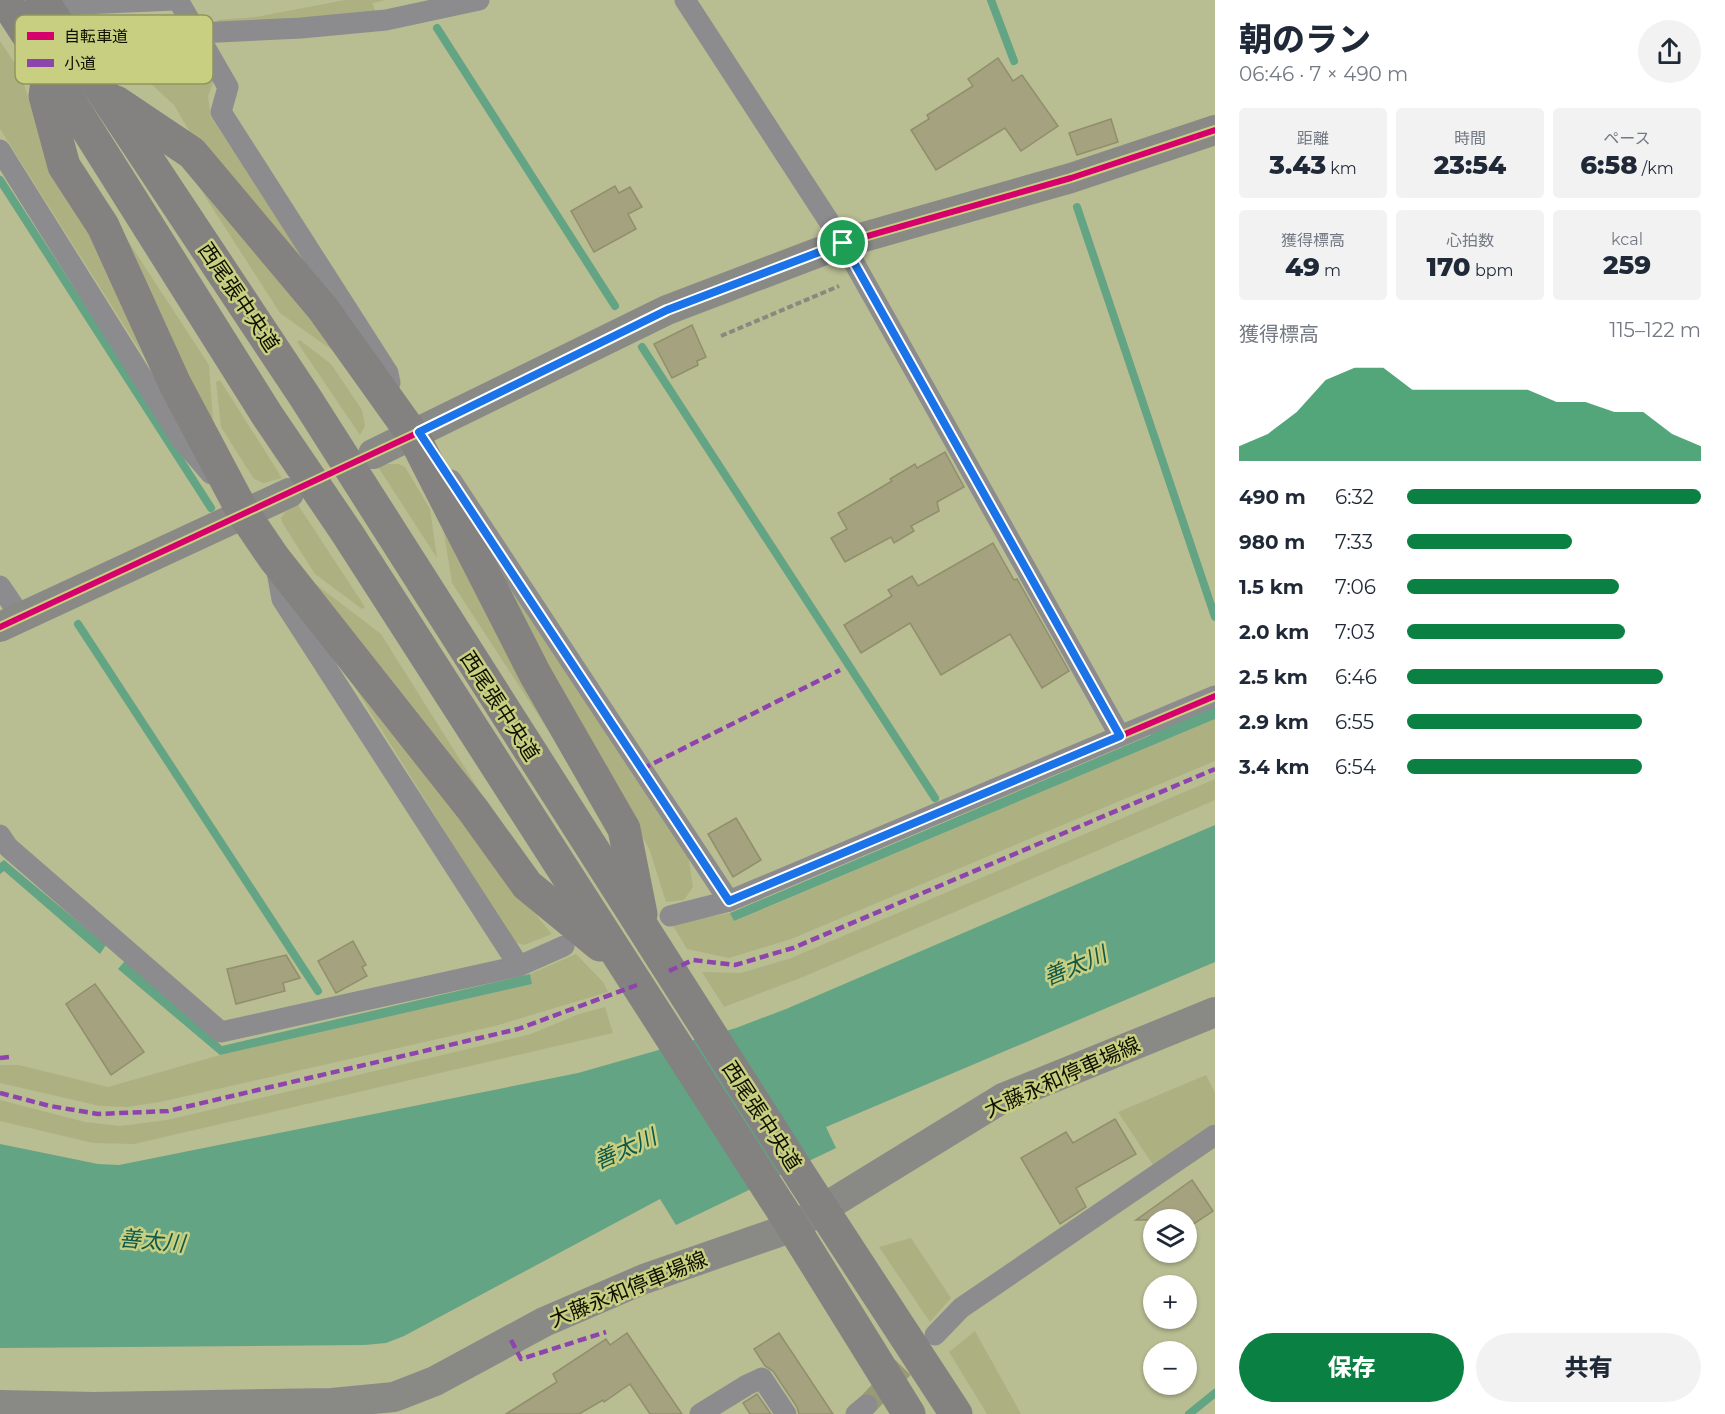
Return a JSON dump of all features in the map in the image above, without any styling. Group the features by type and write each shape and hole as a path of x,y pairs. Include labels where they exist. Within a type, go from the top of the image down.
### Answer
{"main road":[{"name":"西尾張中央道","path":"5,0 19,15"},
{"name":"西尾張中央道","path":"42,0 45,15"},
{"path":"47,84 45,96 64,166 104,226 176,384 244,514 274,558 473,810 527,885 624,965"},
{"name":"西尾張中央道","path":"71,84 267,415 346,533 793,1227 909,1414"},
{"name":"西尾張中央道","path":"91,84 105,95 657,924 686,998 956,1414"},
{"path":"105,95 192,153 324,309 416,434 535,674 624,829 657,924"},
{"path":"373,454 667,310 843,243 1071,178 1215,130"},
{"path":"10,622 290,493"},
{"name":"大藤永和停車場線","path":"0,1405 96,1411 332,1402 394,1397 435,1381 544,1322 644,1279 793,1227 1003,1098 1215,1012"}],"street":[{"path":"0,7 176,0 186,15"},
{"path":"213,32 301,28 386,20 479,0"},
{"path":"685,0 843,243 1120,736"},
{"path":"213,61 228,87 221,112 388,373 398,412 416,434 729,901"},
{"path":"0,150 181,439 244,514"},
{"path":"274,558 282,599 519,966"},
{"path":"0,586 10,622"},
{"path":"657,924 729,901 1215,696"},
{"path":"0,835 8,847 221,1032 519,966 564,946"},
{"path":"935,1335 961,1308 1215,1136"},
{"path":"700,1414 762,1378 786,1414"}],"path":[{"path":"721,336 862,277"}],"shaded area":[{"path":"345,0 386,0 372,3 376,13 217,23 218,20 256,17"},
{"path":"0,41 15,64 15,84 24,84 46,156 94,225 175,406 0,129"},
{"path":"151,84 212,84 208,96 211,117 325,291 198,146 174,105"},
{"path":"179,156 343,358 280,313"},
{"path":"111,215 209,365 214,435"},
{"path":"300,340 331,364 362,410 365,426 360,435 297,342"},
{"path":"220,380 282,478 264,483 254,479 221,427 216,382"},
{"path":"398,464 405,467 430,509 437,558 378,467"},
{"path":"298,505 365,607 362,609 315,574 283,524 281,518 285,512"},
{"path":"440,508 557,744 452,583"},
{"path":"496,561 688,854 693,887 684,900 666,902 649,848 548,679"},
{"path":"309,579 381,634 533,876"},
{"path":"336,657 469,816 552,934 524,945 514,942"},
{"path":"1215,719 1215,761 791,939 729,958 687,949 672,924 730,913 735,921"},
{"path":"1215,779 1215,800 803,977 724,1007 702,972 741,973 791,958"},
{"path":"576,954 603,982 608,992 495,1026 160,1102 127,1107 100,1106 0,1083 0,1065 19,1065 108,1087 220,1055 532,984 530,974"},
{"path":"605,1007 613,1033 134,1144 93,1143 0,1121 0,1100 85,1122 120,1126 167,1120 531,1034 579,1014"},
{"path":"1206,1075 1215,1093 1215,1123 1153,1165 1118,1112"},
{"path":"911,1238 951,1298 930,1322 879,1247"},
{"path":"975,1331 1021,1414 987,1414 949,1352"}],"water":[{"path":"1215,704 1215,719 734,921 730,913 1151,735 1151,731"},
{"name":"善太川","path":"1215,825 1215,962 826,1127 836,1148 676,1225 660,1199 404,1336 386,1343 0,1348 0,1144 98,1164 119,1165 578,1073 736,1028 786,1009"},
{"path":"4,860 106,945 100,954 4,871 0,874 0,863"},
{"path":"125,961 222,1046 530,974 532,984 220,1055 118,969"}],"building":[{"path":"998,58 1013,81 1022,75 1058,126 1021,151 1005,128 936,170 911,130 929,119 927,115 973,86 968,79"},
{"path":"1111,119 1118,142 1077,155 1069,133"},
{"path":"615,186 619,193 630,187 642,207 628,214 636,229 594,252 571,211"},
{"path":"692,325 706,357 697,361 698,365 672,378 654,344"},
{"path":"945,452 964,487 937,502 939,511 911,526 914,531 894,543 891,537 845,562 831,538 847,529 838,513 892,481 890,479 915,464 917,468"},
{"path":"993,543 1014,580 1017,579 1069,671 1042,688 1010,634 941,675 910,623 861,653 844,625 892,596 888,590 912,576 918,586"},
{"path":"736,818 761,860 733,877 708,834"},
{"path":"353,941 366,965 362,967 367,976 336,993 318,961"},
{"path":"286,955 300,978 283,983 285,991 236,1004 227,969"},
{"path":"95,984 144,1052 111,1075 66,1004"},
{"path":"1115,1119 1136,1154 1076,1188 1086,1207 1060,1224 1021,1158 1066,1132 1073,1143"},
{"path":"1192,1180 1213,1211 1197,1222 1197,1209 1151,1209"},
{"path":"627,1333 682,1414 650,1414 630,1384 604,1402 603,1400 579,1414 506,1414 557,1382 553,1374 606,1339 610,1345"},
{"path":"779,1333 833,1414 799,1414 797,1407 773,1371 765,1366 754,1349"},
{"path":"757,1394 771,1414 750,1414 743,1403"}],"waterway":[{"path":"991,0 1014,61"},
{"path":"437,28 615,306"},
{"path":"0,180 211,508"},
{"path":"1077,207 1215,617"},
{"path":"642,347 935,798"},
{"path":"78,624 318,991"},
{"path":"1189,1414 1215,1393"}],"tunnel":[{"path":"867,1405 925,1345"}],"marked path":[{"path":"642,769 840,670"},
{"path":"669,971 693,960 735,965 793,948 1215,769"},
{"path":"0,1093 50,1106 98,1114 168,1111 518,1029 637,985"},
{"path":"0,1058 9,1057"},
{"path":"511,1340 521,1359 606,1332"}],"cycle path":[{"path":"0,627 413,435 667,310 843,243 1071,178 1215,130"},
{"path":"419,432 729,901 1215,696"}],"route":[{"path":"843,243 1120,736 729,901 419,432 667,310 843,243"}]}
